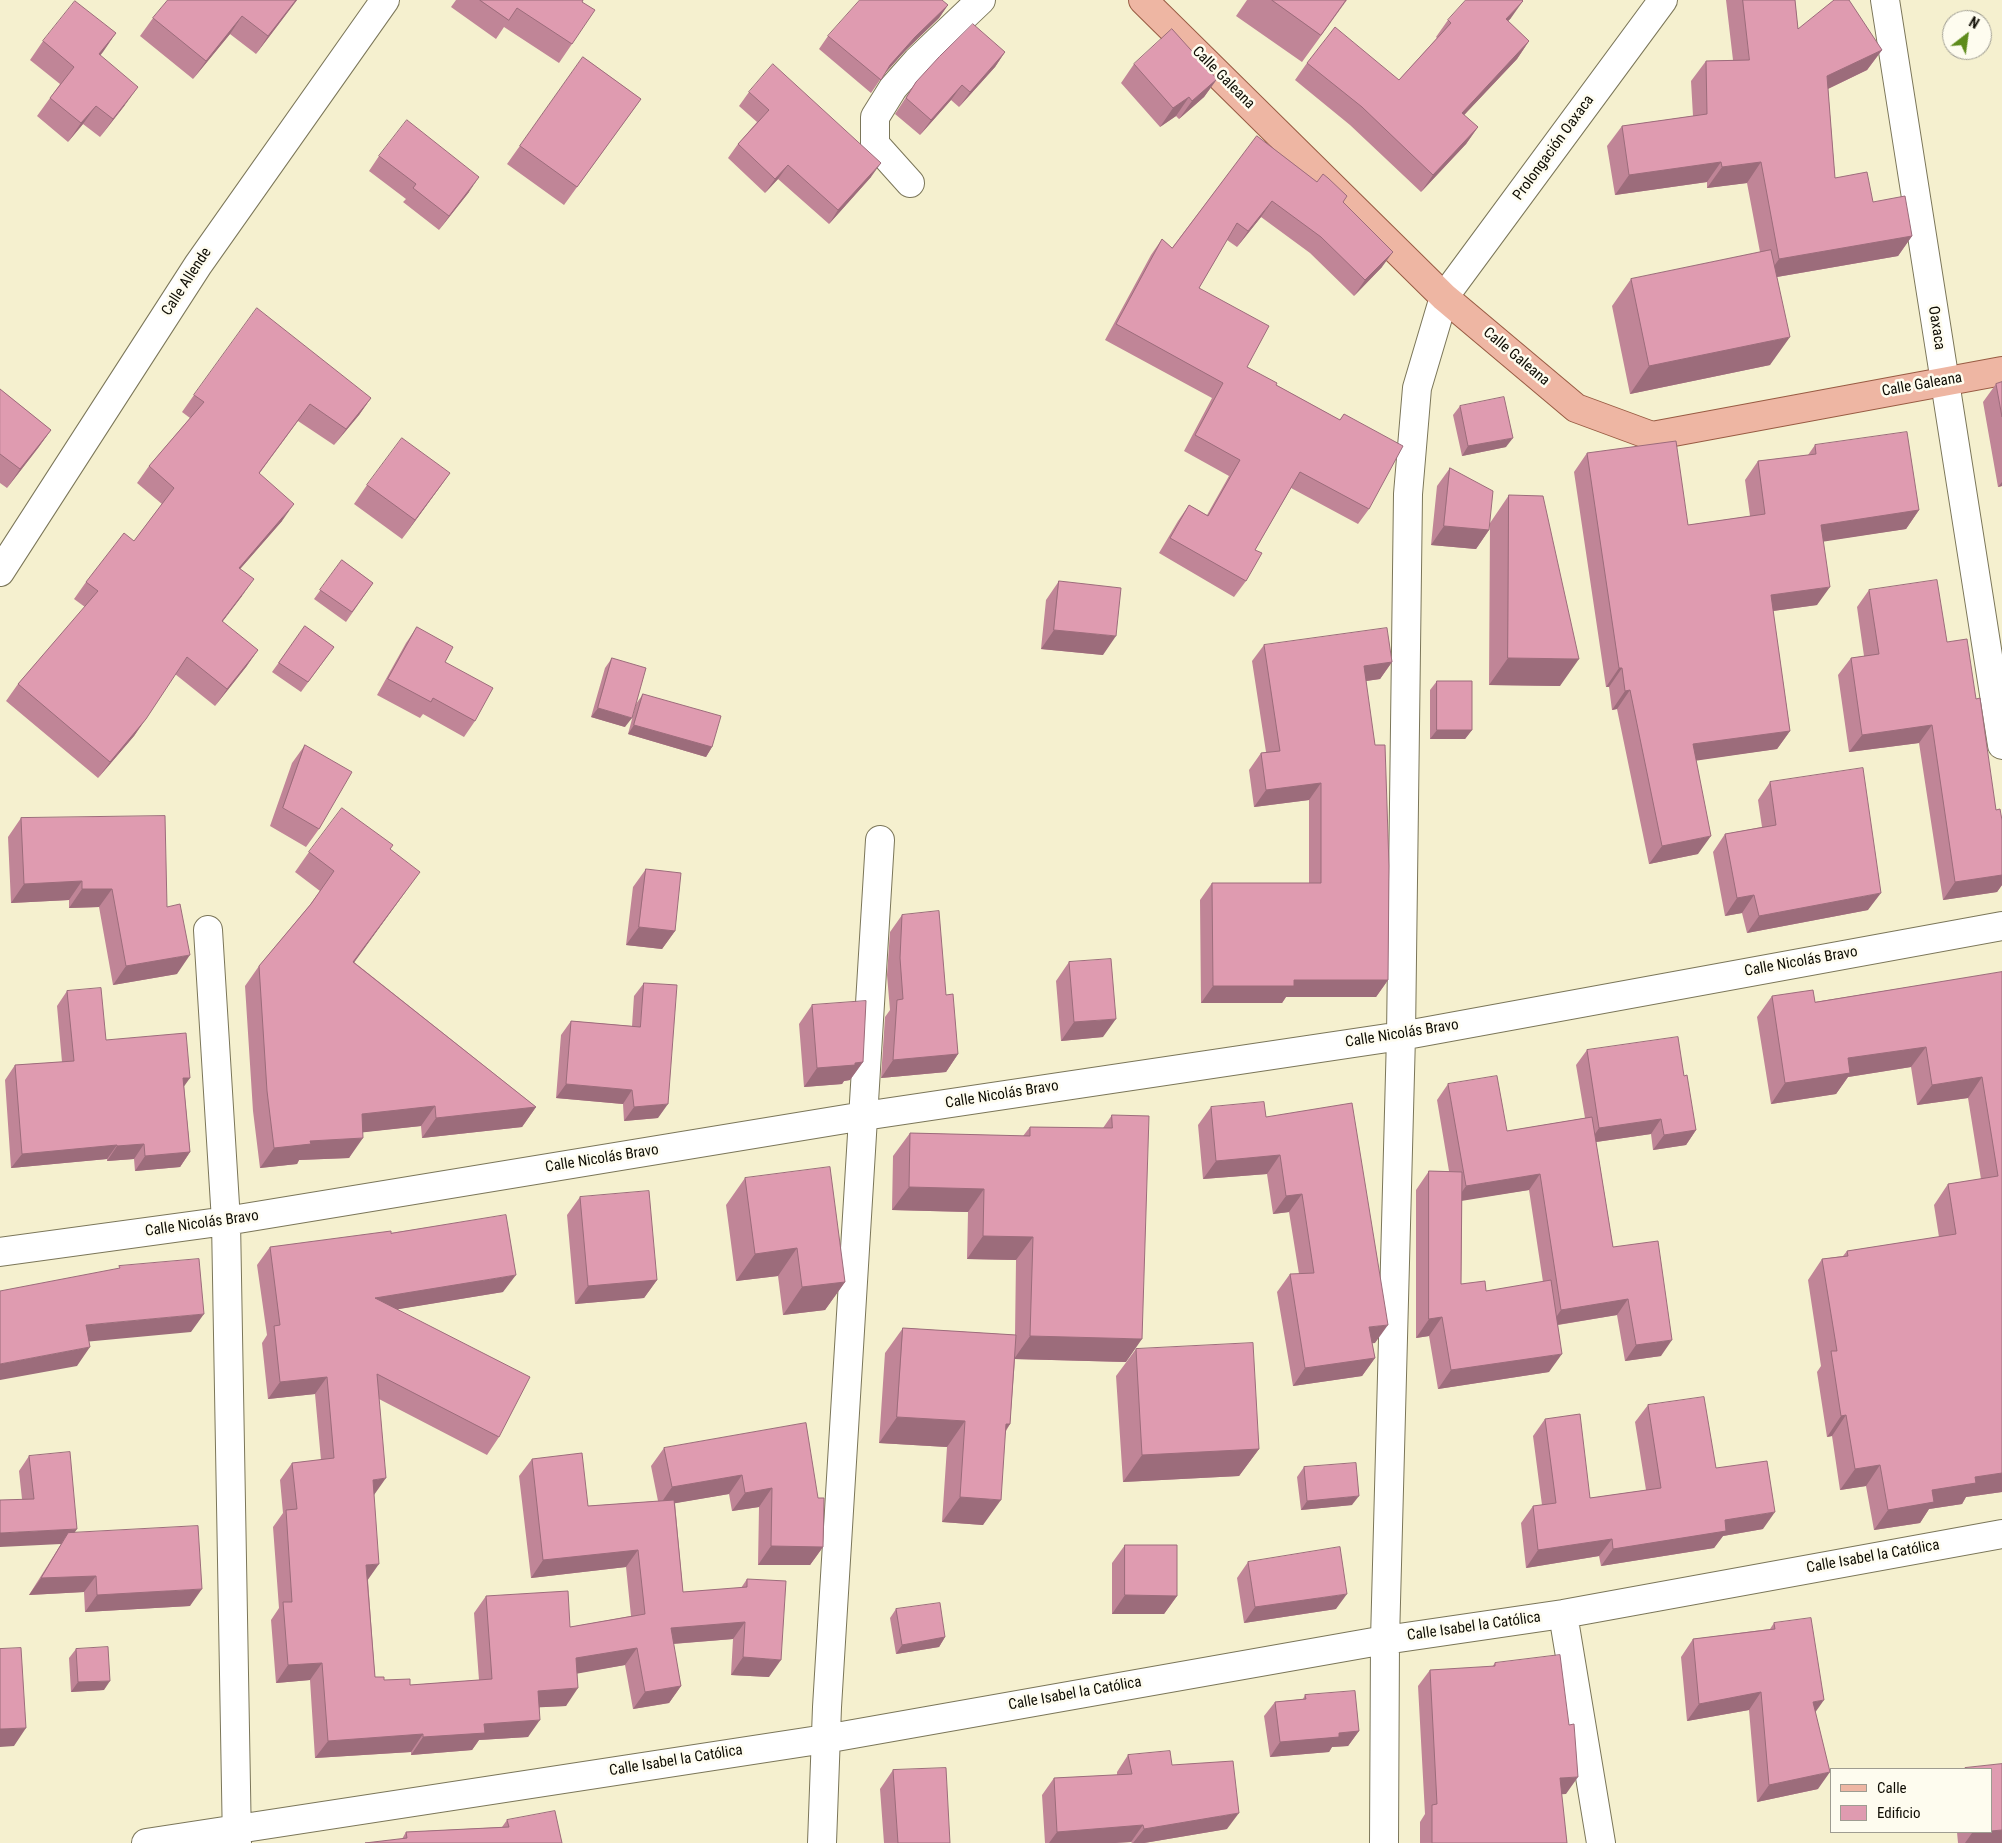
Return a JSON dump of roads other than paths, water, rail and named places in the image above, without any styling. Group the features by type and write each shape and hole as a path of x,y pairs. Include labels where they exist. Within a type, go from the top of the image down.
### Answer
{"main road":[{"name":"Calle Galeana","path":"1143,0 1444,297 1576,408 1652,436 2002,370"}],"street":[{"name":"Calle Allende","path":"0,572 198,265 385,0"},
{"path":"910,183 875,144 875,117 893,88 917,61 980,0"},
{"name":"Prolongación Oaxaca","path":"1444,297 1663,0"},
{"name":"Oaxaca","path":"1885,0 2002,745"},
{"path":"1384,1843 1385,1640 1401,1036 1408,494 1418,388 1444,297"},
{"path":"822,1843 825,1739 880,840"},
{"name":"Calle Nicolás Bravo","path":"0,1252 226,1221 864,1116 1401,1036 2002,926"},
{"path":"208,930 226,1221 236,1836"},
{"name":"Calle Isabel la Católica","path":"146,1843 236,1836 825,1739 1385,1640 1563,1614 2002,1534"},
{"path":"1563,1614 1601,1843"}]}
